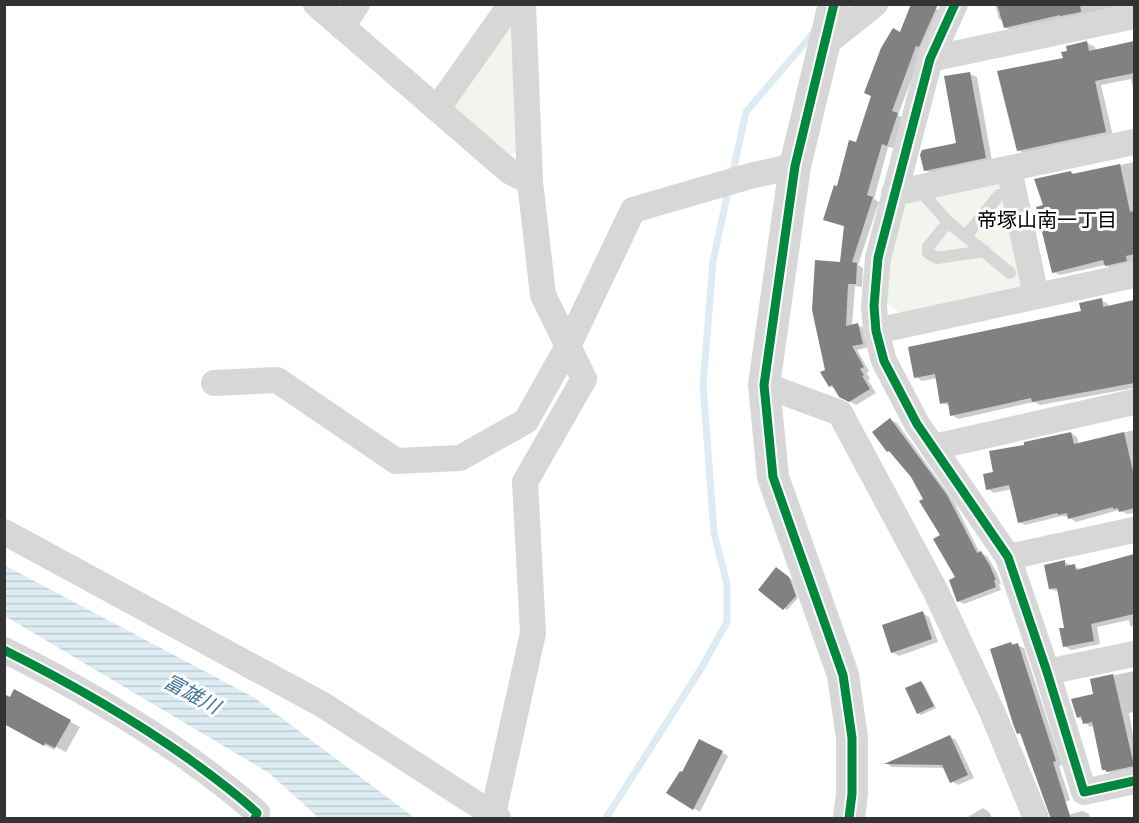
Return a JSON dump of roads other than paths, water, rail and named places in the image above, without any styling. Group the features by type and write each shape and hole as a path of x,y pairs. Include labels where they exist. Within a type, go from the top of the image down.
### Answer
{"street":[{"path":"316,4 509,171 530,182"},
{"path":"342,27 357,4"},
{"path":"437,109 511,4"},
{"path":"4,532 323,705 493,817 532,633 525,482 584,379 543,295 530,182 523,4"},
{"path":"834,4 795,165 764,385 773,477 843,675 852,738 852,794 849,819"},
{"path":"826,43 875,4"},
{"path":"955,4 930,59 906,191 878,258 874,306 876,331 884,362 917,424 1008,557 1084,792 1134,781"},
{"path":"930,59 1134,16"},
{"path":"906,191 1134,142"},
{"path":"214,383 277,380 396,461 460,458 526,421 568,346 633,210 795,165"},
{"path":"1009,169 1036,296"},
{"path":"876,331 1134,275"},
{"path":"764,385 840,413 935,590 993,714 1036,819"},
{"path":"934,447 1134,402"},
{"path":"1008,557 1134,530"},
{"path":"4,650 54,675 152,733 238,794 257,813 255,819"},
{"path":"1047,672 1134,654"}],"lane":[{"path":"906,191 966,236 1010,273"},
{"path":"966,236 999,195"},
{"path":"948,222 928,247 928,253 937,258 985,251"}],"water":[{"name":"富雄川","path":"4,565 255,698 415,818 319,818 269,773 5,616"}],"waterway":[{"path":"732,176 746,112 815,31"},
{"path":"606,818 702,667 727,622 727,584 714,533 703,385 713,261 729,187"}],"district":[{"name":"帝塚山南一丁目","path":"1047,220"}]}
